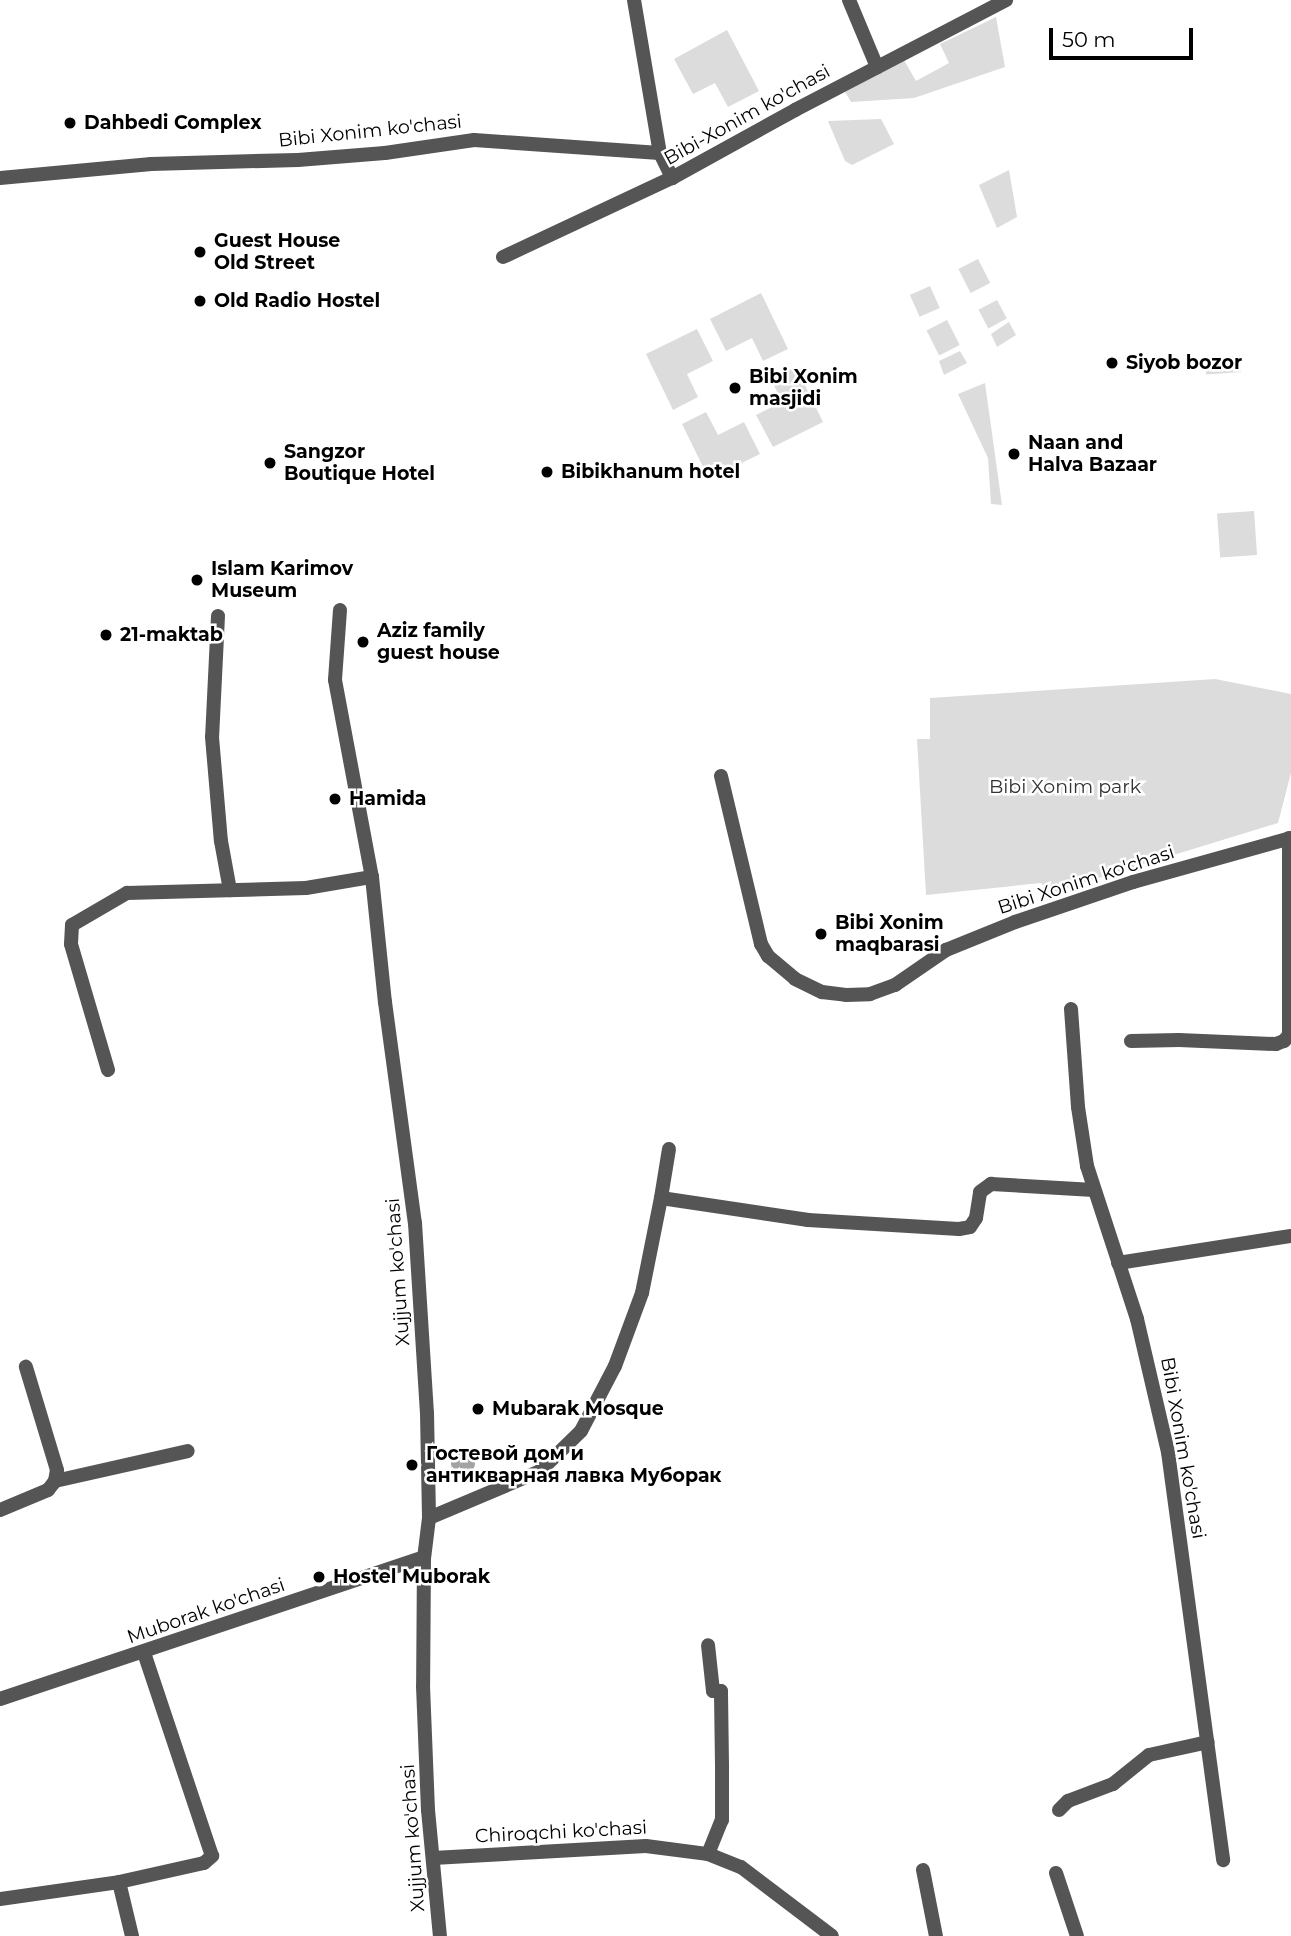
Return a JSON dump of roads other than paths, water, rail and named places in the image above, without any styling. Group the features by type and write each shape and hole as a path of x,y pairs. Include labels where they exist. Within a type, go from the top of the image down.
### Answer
{"street":[{"path":"634,0 660,153 672,178"},
{"path":"849,0 877,67"},
{"name":"Bibi-Xonim ko'chasi","path":"503,257 672,178 1006,0"},
{"name":"Bibi Xonim ko'chasi","path":"0,178 151,164 323,158 474,140 660,153"},
{"name":"Xujjum ko'chasi","path":"340,610 335,680 372,877 415,1223 428,1413 429,1518 424,1557 423,1686 440,1936"},
{"path":"218,616 212,737 221,841 230,890"},
{"name":"Bibi Xonim ko'chasi","path":"721,776 761,944 768,956 795,979 822,992 846,995 870,994 895,985 946,950 1015,922 1133,882 1290,838"},
{"path":"1131,1041 1276,1044 1284,1041 1289,1034 1290,838"},
{"path":"108,1070 71,944 72,925 127,893 306,888 372,877"},
{"name":"Bibi Xonim ko'chasi","path":"1071,1009 1078,1107 1094,1190 1137,1319 1168,1452 1223,1860"},
{"path":"429,1518 540,1471 581,1431 615,1366 642,1293 669,1149"},
{"path":"661,1198 808,1220 959,1229 970,1227 976,1218 980,1192 991,1184 1094,1190"},
{"path":"1118,1263 1291,1236"},
{"path":"0,1510 48,1490 55,1481 57,1471 26,1367"},
{"path":"55,1481 188,1451"},
{"name":"Muborak ko'chasi","path":"0,1699 144,1653 424,1557"},
{"path":"708,1645 713,1691 721,1691 722,1820 708,1854"},
{"path":"0,1899 119,1882 204,1863 212,1856 144,1653"},
{"path":"1059,1810 1068,1801 1113,1784 1149,1755 1208,1742"},
{"name":"Chiroqchi ko'chasi","path":"433,1858 646,1846 708,1854 741,1867 832,1936"},
{"path":"923,1870 936,1936"},
{"path":"1056,1873 1077,1936"},
{"path":"119,1882 132,1936"}],"place":[{"name":"Dahbedi Complex","path":"70,123"},
{"name":"Guest House Old Street","path":"200,252"},
{"name":"Old Radio Hostel","path":"200,301"},
{"name":"Siyob bozor","path":"1112,363"},
{"name":"Bibi Xonim masjidi","path":"735,388"},
{"name":"Naan and Halva Bazaar","path":"1014,454"},
{"name":"Sangzor Boutique Hotel","path":"270,463"},
{"name":"Bibikhanum hotel","path":"547,472"},
{"name":"Islam Karimov Museum","path":"197,580"},
{"name":"21-maktab","path":"106,635"},
{"name":"Aziz family guest house","path":"363,642"},
{"name":"Hamida","path":"335,799"},
{"name":"Bibi Xonim maqbarasi","path":"821,934"},
{"name":"Mubarak Mosque","path":"478,1409"},
{"name":"Гостевой дом и антикварная лавка Муборак","path":"412,1465"},
{"name":"Hostel Muborak","path":"319,1577"}],"park label":[{"name":"Bibi Xonim park","path":"1065,787"}]}
